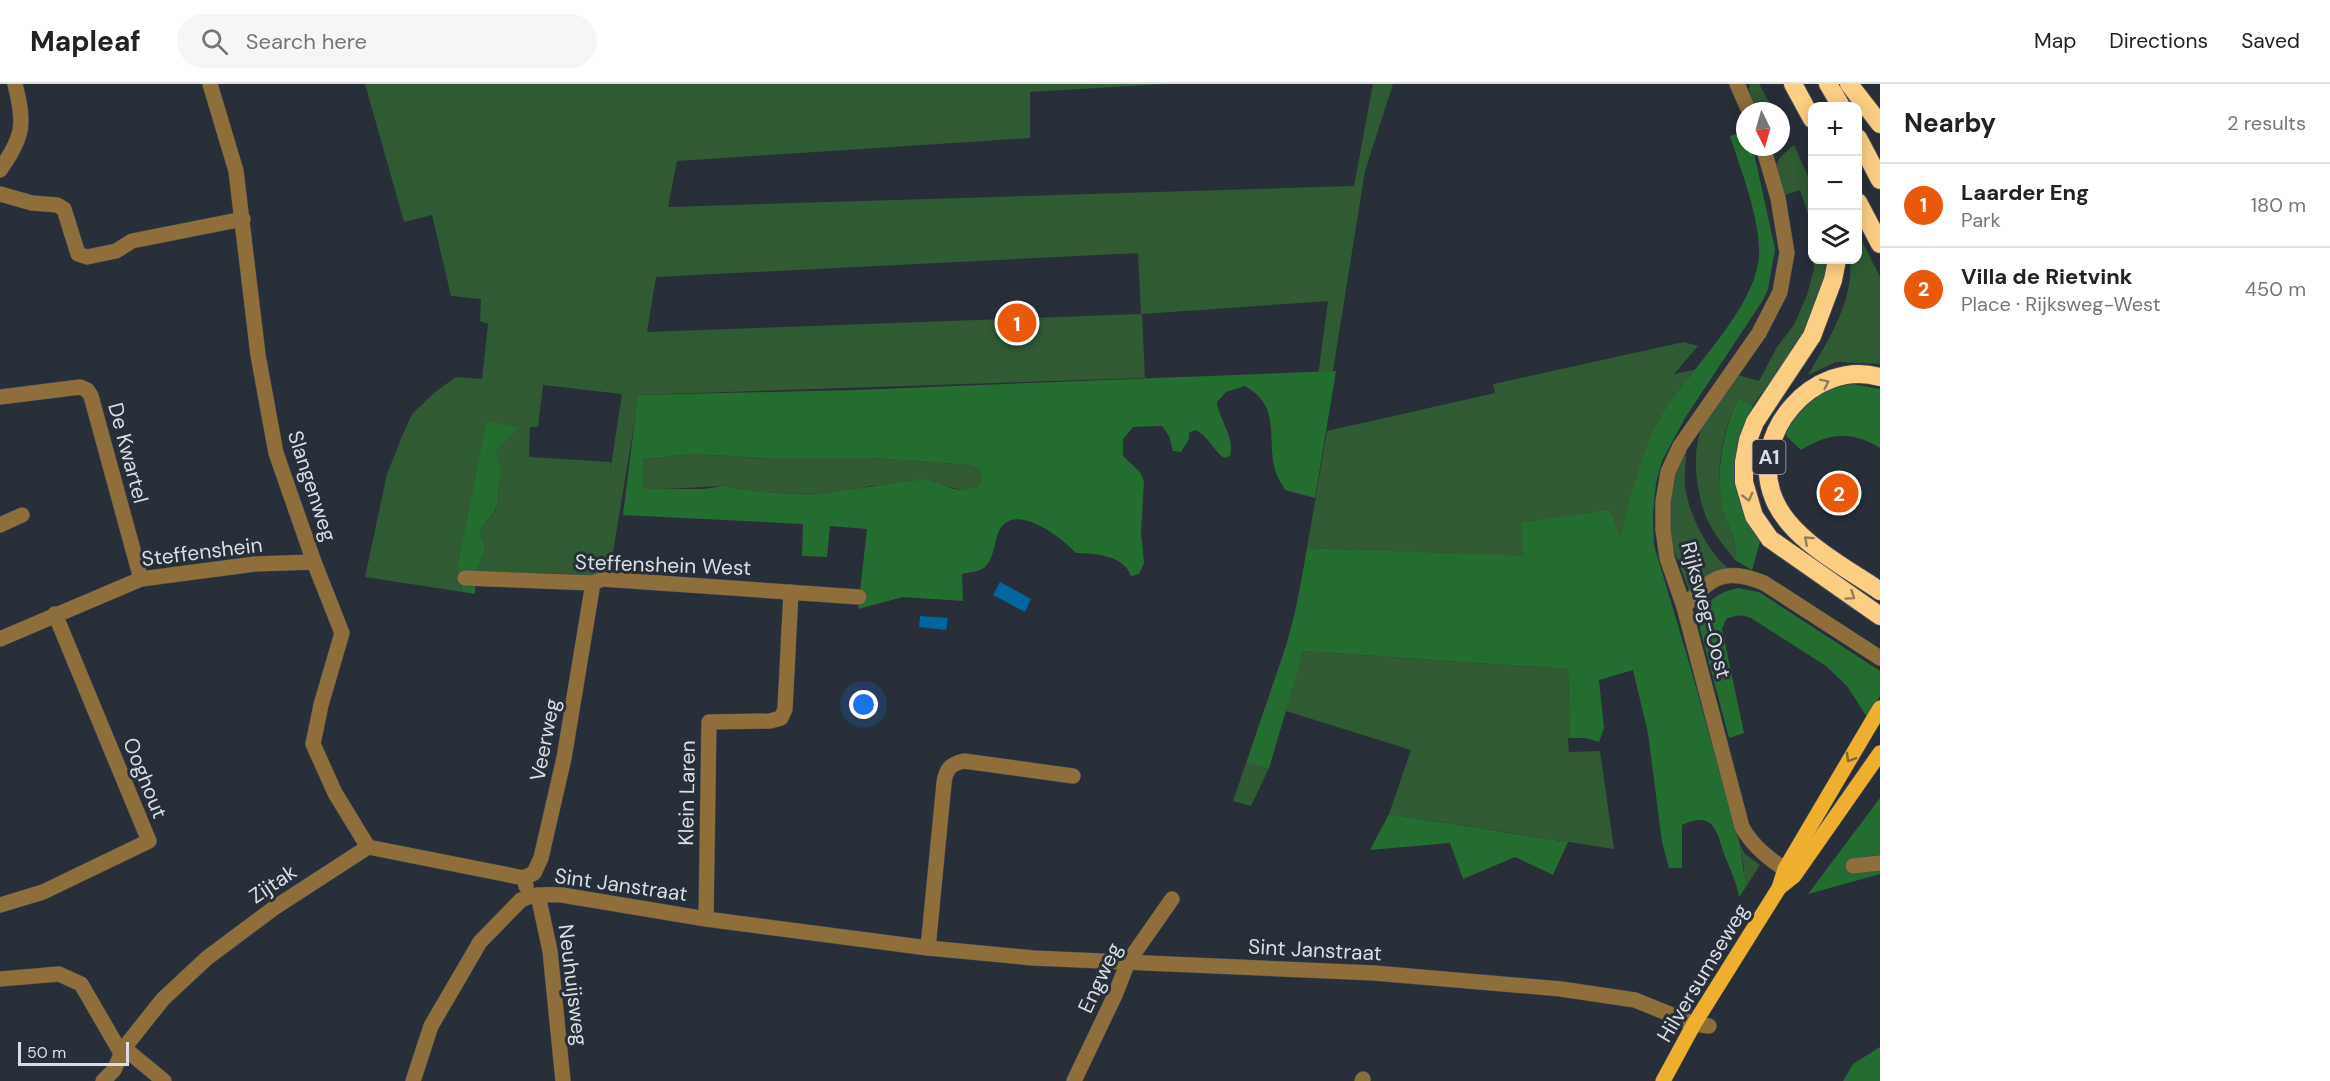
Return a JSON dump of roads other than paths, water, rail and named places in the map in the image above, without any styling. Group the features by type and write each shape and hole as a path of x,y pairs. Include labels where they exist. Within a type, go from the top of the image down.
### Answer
{"highway":[{"path":"1792,84 1808,112"},
{"path":"1828,84 1839,102"},
{"path":"1849,84 1880,124"},
{"path":"1862,147 1880,180"},
{"path":"1861,210 1880,244"},
{"name":"A1","path":"1836,264 1833,280 1812,336 1755,422 1748,440 1744,462 1744,482 1754,516 1770,538 1880,616"},
{"name":"A1","path":"1880,376 1846,375 1827,381 1803,395 1781,417 1772,437 1768,478 1773,499 1785,520 1813,545 1880,591"}],"main road":[{"name":"Hilversumseweg","path":"1790,872 1880,708"},
{"name":"Hilversumseweg","path":"1663,1081 1702,1025 1779,888 1880,753"}],"street":[{"path":"0,170 20,135 22,115 15,84"},
{"name":"Slangenweg","path":"210,84 236,171 258,355 276,453 314,562 342,633"},
{"path":"1737,84 1745,102"},
{"name":"Rijksweg-Oost","path":"1766,156 1778,198 1787,253 1780,292 1759,333 1680,446 1668,472 1663,502 1663,530 1667,558 1684,608 1742,827 1749,840 1790,872"},
{"path":"0,194 32,203 57,205 64,209 78,254 87,257 116,251 132,241 243,219"},
{"name":"De Kwartel","path":"0,397 80,387 87,390 91,396 141,579"},
{"path":"0,525 22,515"},
{"name":"Steffenshein","path":"0,639 141,579 255,564 314,562"},
{"path":"1684,608 1698,591 1713,580 1732,574 1744,574 1764,583 1875,654"},
{"name":"Steffenshein West","path":"465,578 599,576 859,597"},
{"name":"Veerweg","path":"524,878 534,873 541,858 564,759 599,576"},
{"name":"Klein Laren","path":"706,919 709,722 771,721 781,718 785,709 791,592"},
{"name":"Ooghout","path":"0,905 43,892 149,840 55,614"},
{"path":"348,618 321,705 313,744 335,793 368,847 524,878 533,896"},
{"path":"928,948 946,771 952,764 964,761 1073,776"},
{"name":"Zijtak","path":"113,1077 122,1050 163,999 207,958 274,908 368,847"},
{"path":"1853,866 1880,863"},
{"name":"Sint Janstraat","path":"413,1081 431,1026 480,942 521,900 533,896 562,895 706,919 928,948 1033,958 1374,973 1561,989 1635,1000 1702,1025"},
{"name":"Neuhuijsweg","path":"533,896 550,951 563,1081"},
{"name":"Engweg","path":"1074,1081 1128,962 1173,898"},
{"path":"0,980 59,974 81,984 122,1050 164,1081"}],"water":[{"path":"1000,582 1031,599 1025,612 993,595"},
{"path":"920,616 948,618 946,630 919,627"}],"place":[{"name":"Laarder Eng","path":"1017,323"},
{"name":"Villa de Rietvink","path":"1839,493"}]}
